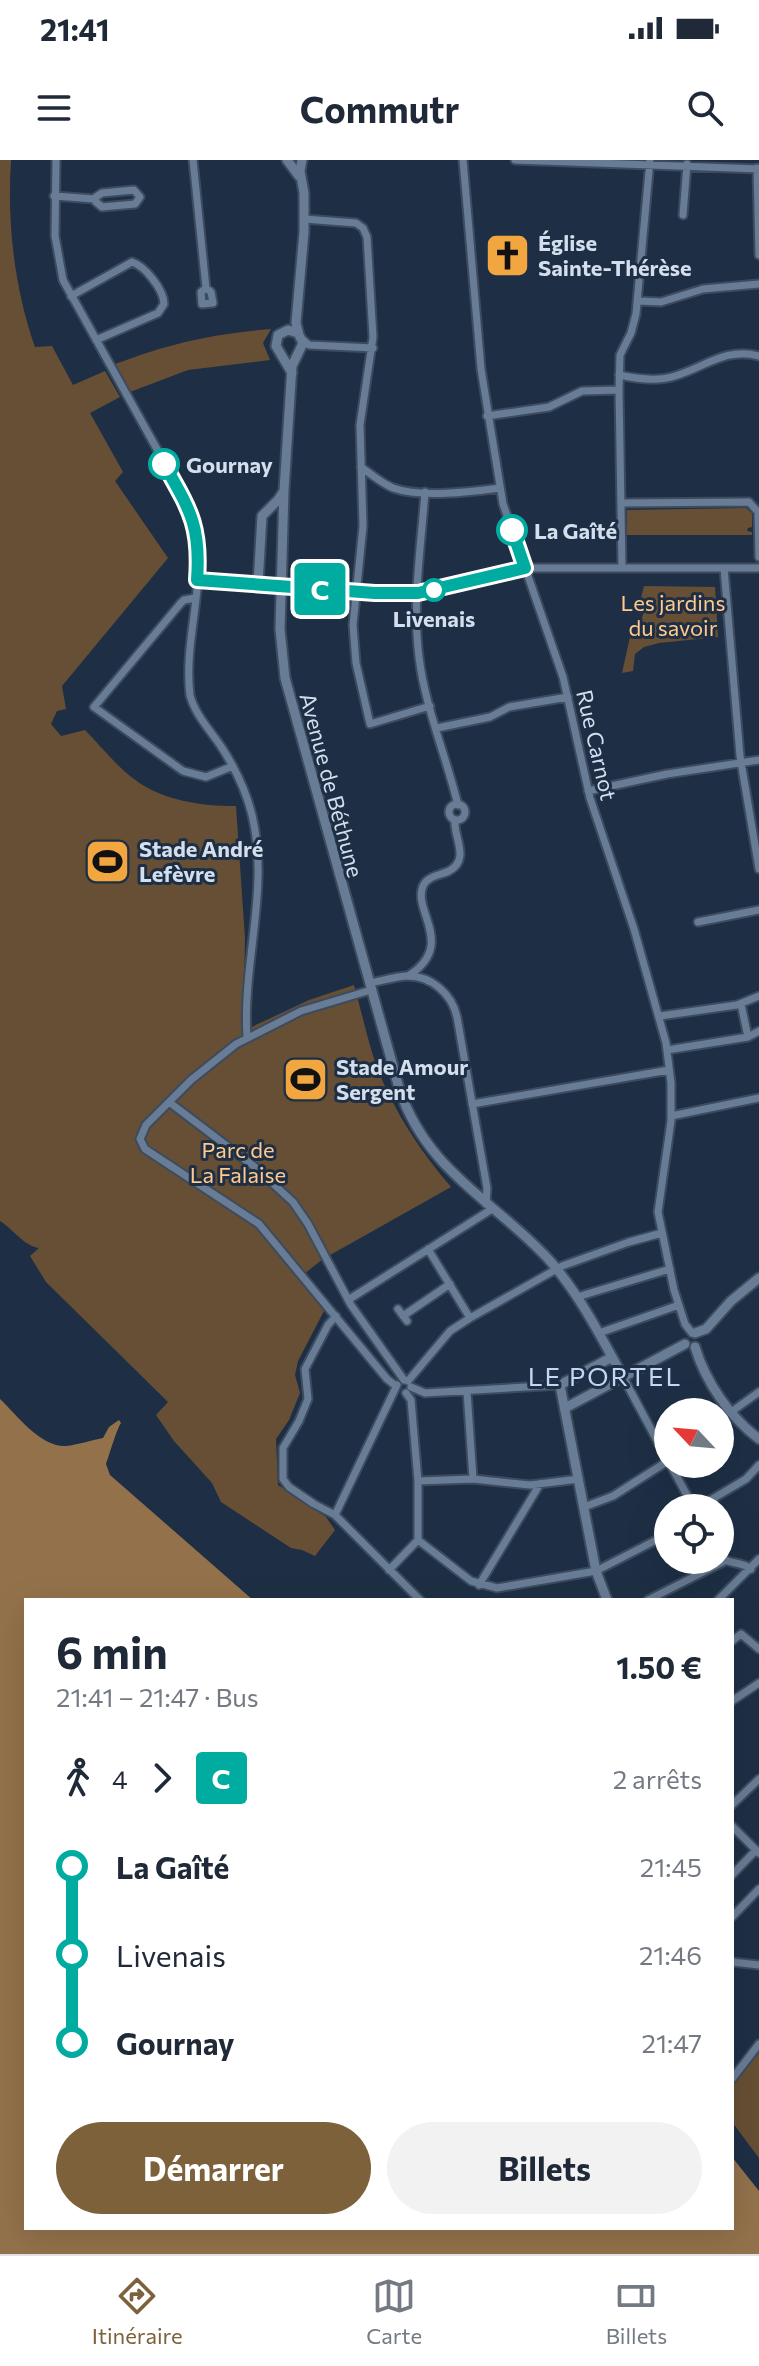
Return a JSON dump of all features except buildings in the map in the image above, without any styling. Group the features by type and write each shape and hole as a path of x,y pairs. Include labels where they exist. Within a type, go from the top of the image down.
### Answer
{"street":[{"path":"56,160 57,253 63,280 190,509 198,543 189,680 191,699 233,766 251,813 258,860 247,1037"},
{"path":"193,160 206,288"},
{"path":"287,160 294,163 302,160"},
{"path":"287,160 301,179"},
{"name":"Avenue de Béthune","path":"302,160 304,219 296,327 302,345 292,373 280,586 280,642 288,696 402,1097 412,1118 449,1170 529,1240 556,1269 577,1297 623,1377"},
{"name":"Rue Carnot","path":"463,160 469,259 487,416 500,488 568,697 588,791 660,1016 667,1050 671,1116 658,1206 679,1305 686,1326 694,1333"},
{"path":"515,160 650,162 758,168 759,255"},
{"path":"622,568 620,355 634,325 638,301 650,162"},
{"path":"683,215 687,164"},
{"path":"54,196 95,199 102,193 132,190 140,197 135,204 102,207 96,204 95,199"},
{"path":"304,219 356,223 365,232 373,307 373,348 361,420 363,526 355,592 355,657 370,724 430,706"},
{"path":"71,296 132,262 139,265 163,295 164,304 158,313 96,340"},
{"path":"638,301 665,302 698,290 759,284"},
{"path":"292,373 275,344 298,308"},
{"path":"281,333 289,330 302,345"},
{"path":"281,355 288,358 302,345 373,348"},
{"path":"619,375 665,378 729,354 741,352 759,356"},
{"path":"487,416 549,407 582,391 619,390"},
{"path":"361,466 391,487 425,492 500,488"},
{"path":"258,584 262,516 280,499 284,490"},
{"path":"396,1387 259,1224 145,1149 140,1141 144,1128 169,1102 213,1060 247,1037 301,1011 408,976 421,964 430,945 431,932 421,895 423,885 428,879 453,868 459,858 455,820 461,819 465,813 463,807 458,805 419,657 418,593 425,492"},
{"path":"621,503 749,502 758,512 759,557"},
{"path":"269,508 279,509 284,514"},
{"path":"197,580 355,592 418,593 525,568 759,568"},
{"path":"724,568 740,761 759,869"},
{"path":"195,598 182,601 94,707 183,771 206,777 233,766"},
{"path":"437,728 490,717 509,707 568,697"},
{"path":"588,791 740,761 759,760"},
{"path":"698,922 759,910"},
{"path":"348,1300 489,1207 452,1001 433,983 408,976"},
{"path":"660,1016 741,1004 759,996"},
{"path":"741,1004 748,1037"},
{"path":"667,1050 748,1037 759,1031"},
{"path":"472,1104 669,1070"},
{"path":"671,1116 759,1098"},
{"path":"169,1102 286,1194 308,1224 348,1300 407,1385 418,1481 418,1540 389,1570"},
{"path":"407,1385 450,1331 470,1318 556,1269 662,1233"},
{"path":"428,1249 470,1318"},
{"path":"577,1297 670,1269"},
{"path":"565,1408 700,1340 694,1333 706,1329 731,1301 759,1278"},
{"path":"403,1315 450,1284"},
{"path":"599,1333 679,1305"},
{"path":"336,1316 327,1326 305,1369 308,1401 282,1451 283,1477 286,1484 316,1506 335,1515 418,1598"},
{"path":"690,1346 720,1398"},
{"path":"335,1515 396,1387 407,1385 421,1393 560,1385 612,1357"},
{"path":"623,1377 654,1434"},
{"path":"560,1385 596,1571 606,1598"},
{"path":"467,1391 473,1479"},
{"path":"734,1413 759,1392"},
{"path":"734,1418 759,1439"},
{"path":"720,1494 746,1479 759,1465"},
{"path":"584,1507 613,1496 654,1471"},
{"path":"418,1481 473,1479 540,1484 579,1479"},
{"path":"479,1585 529,1507 540,1484"},
{"path":"418,1540 467,1579 479,1585 501,1588 596,1571 654,1541"},
{"path":"720,1598 754,1569 759,1559"},
{"path":"734,1562 754,1569"},
{"path":"652,1598 695,1574"},
{"path":"734,1639 741,1634 759,1649"},
{"path":"734,1700 759,1683"},
{"path":"734,1803 759,1779"},
{"path":"734,1828 757,1852 734,1873"},
{"path":"734,1915 759,1889"},
{"path":"734,1962 759,1965"},
{"path":"734,2076 759,2044"}],"green space":[{"name":"Parc de La Falaise","path":"0,160 11,160 10,207 14,255 22,301 35,347 52,346 73,385 105,371 120,397 90,413 123,472 115,481 168,558 62,686 66,709 57,711 51,724 61,736 85,730 127,774 157,792 196,803 236,806 245,939 243,1031 309,1000 354,985 371,1049 392,1102 429,1160 451,1187 323,1259 299,1278 325,1309 298,1361 295,1375 300,1393 289,1420 276,1439 278,1485 326,1517 335,1530 315,1556 291,1548 221,1502 212,1483 174,1441 156,1415 168,1402 46,1282 30,1256 39,1248 23,1241 0,1221"},
{"path":"271,329 263,343 270,360 188,370 130,392 115,364 192,340"},
{"path":"746,508 752,513 752,527 747,531 752,535 627,535 627,510"},
{"name":"Les jardins du savoir","path":"644,586 715,587 718,637 644,647 635,654 633,671 622,673 630,637 636,638 646,604 640,602"},
{"path":"759,2051 759,2158 734,2125 734,2083"}],"shaded area":[{"path":"0,1399 38,1436 56,1445 66,1446 103,1438 109,1427 119,1420 121,1423 106,1464 110,1475 251,1598 24,1598 24,2230 734,2230 734,2160 759,2191 759,2254 0,2254"}],"bus line":[{"name":"C","path":"164,464 193,518 199,548 197,580 375,593 418,593 525,568 512,530"}],"place":[{"name":"Église Sainte-Thérèse","path":"507,255"},
{"name":"Gournay","path":"164,464"},
{"name":"La Gaîté","path":"512,530"},
{"name":"Livenais","path":"434,590"},
{"name":"Stade André Lefèvre","path":"108,861"},
{"name":"Stade Amour Sergent","path":"305,1079"}],"district":[{"name":"LE PORTEL","path":"605,1375"}]}
